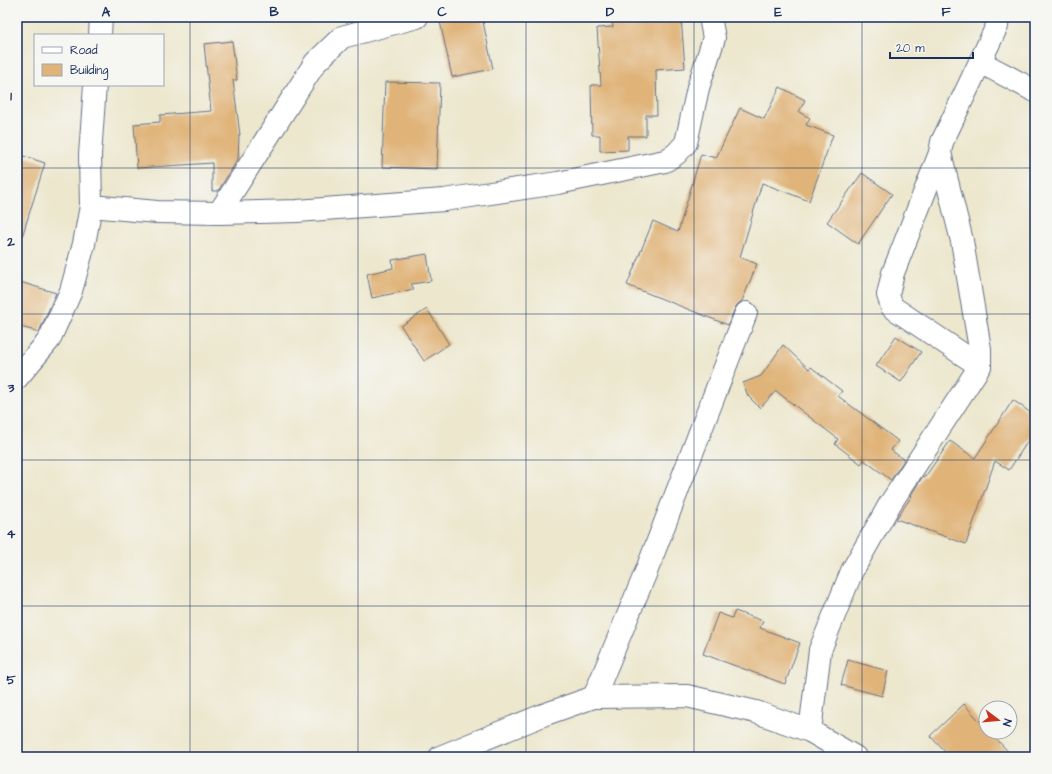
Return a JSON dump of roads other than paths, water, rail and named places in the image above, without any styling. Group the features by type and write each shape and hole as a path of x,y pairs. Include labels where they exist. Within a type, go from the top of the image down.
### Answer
{"street":[{"path":"100,34 101,17"},
{"path":"219,213 315,63 342,37 417,17"},
{"path":"91,206 157,212 219,213 297,211 444,200 558,183 665,161 676,154 686,142 698,88 714,38 710,17"},
{"path":"980,366 892,307 888,295 893,273 940,153 942,142 997,26 998,17"},
{"path":"980,62 1035,91"},
{"path":"17,378 48,340 71,291 84,244 91,206 90,155 96,86"},
{"path":"810,731 820,650 852,571 890,504 980,366 980,349 962,241 940,153"},
{"path":"594,697 646,572 746,313"},
{"path":"440,757 543,715 594,697 687,696 756,712 810,731 855,757"}]}
